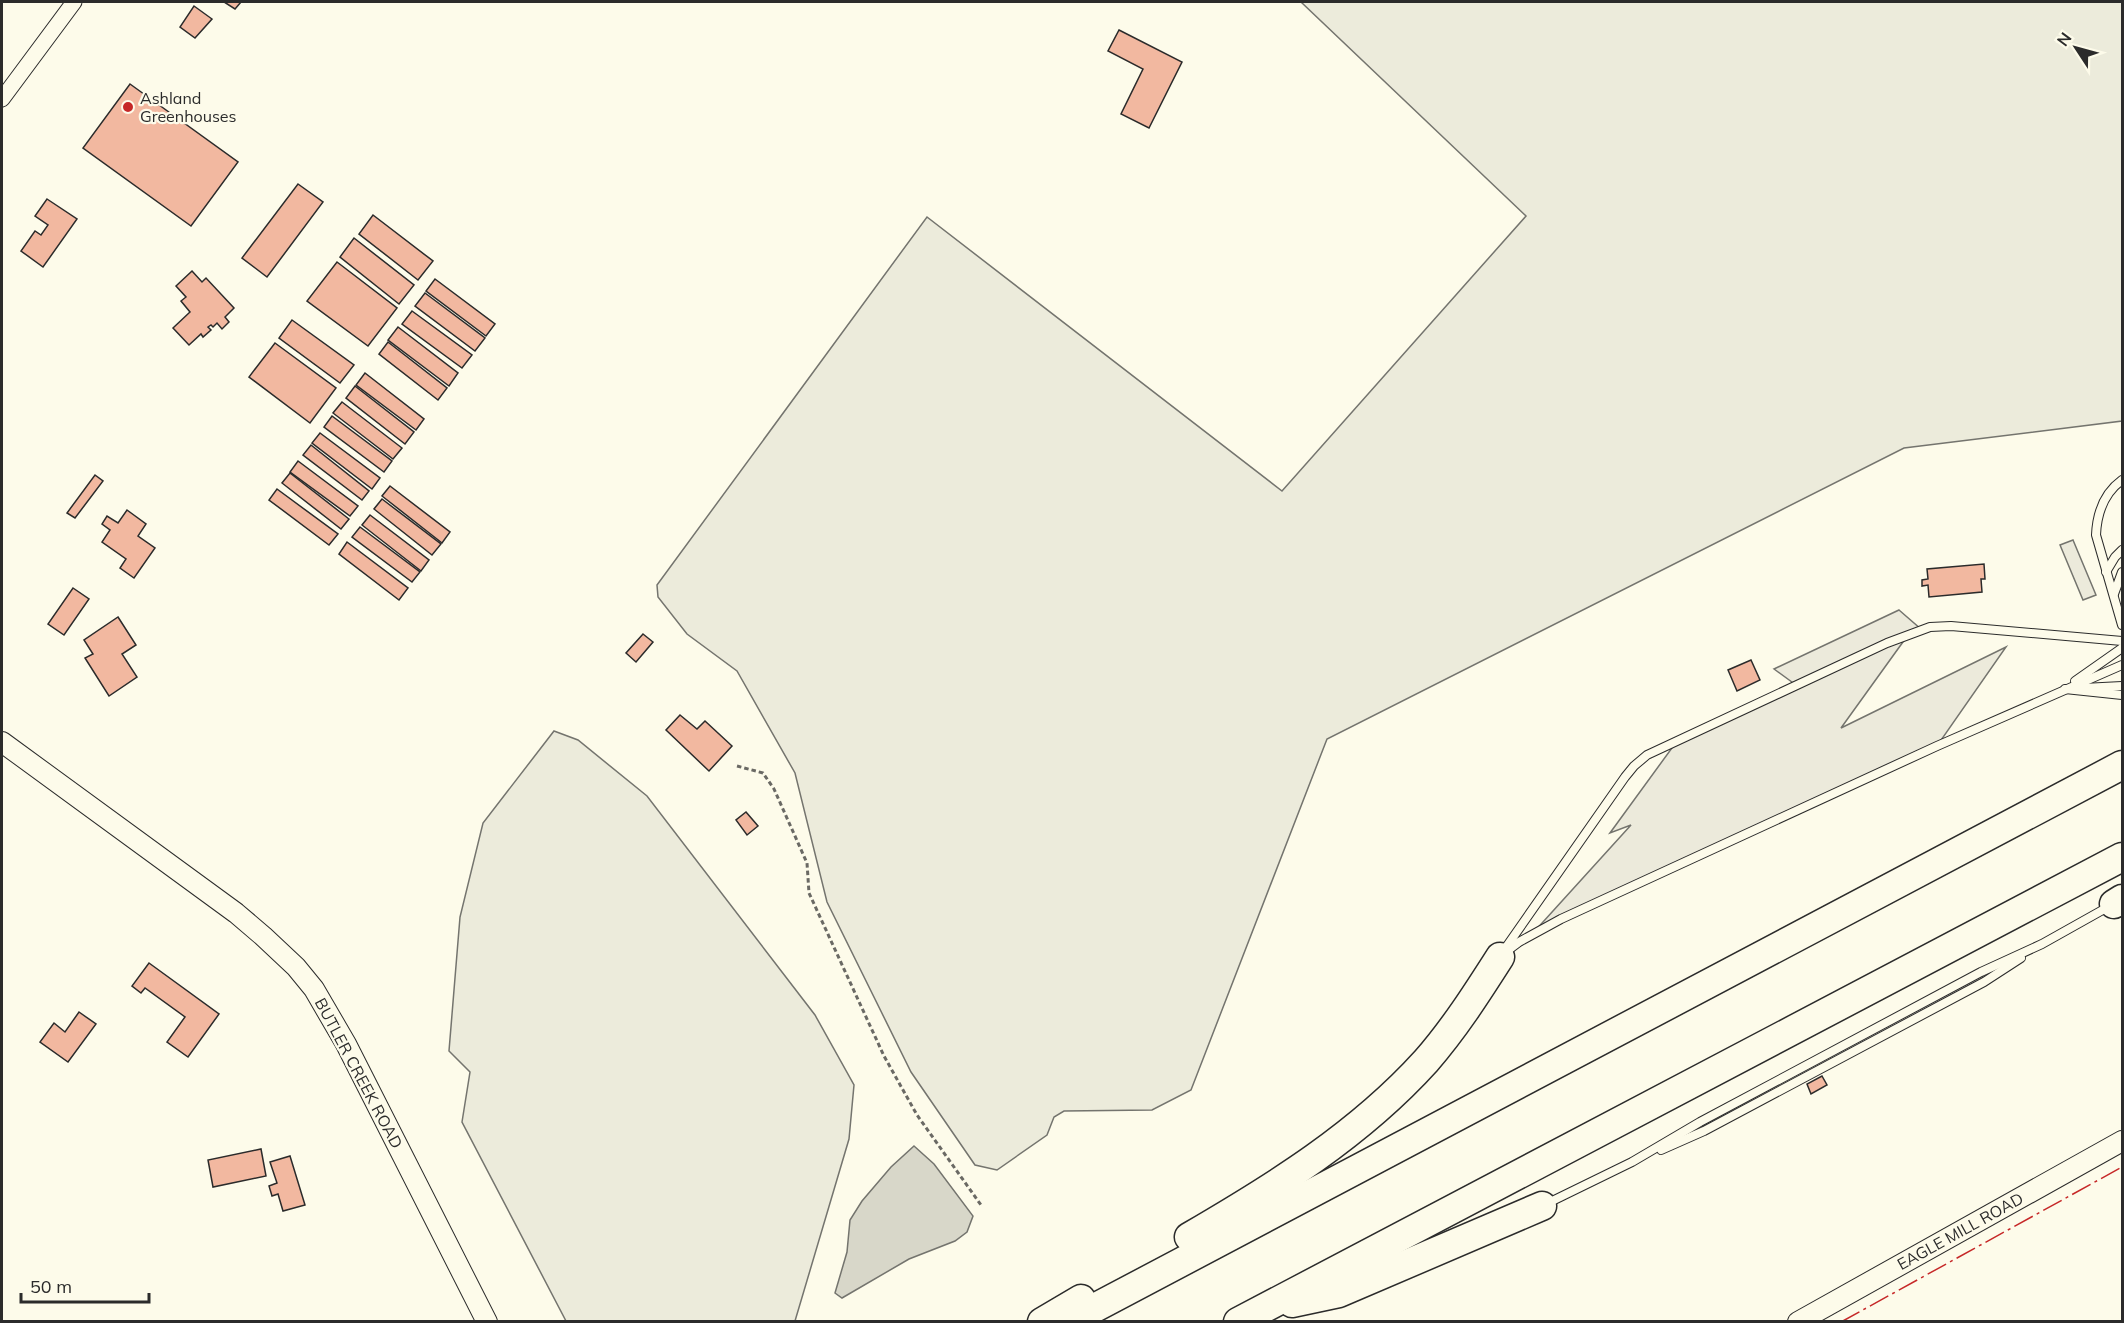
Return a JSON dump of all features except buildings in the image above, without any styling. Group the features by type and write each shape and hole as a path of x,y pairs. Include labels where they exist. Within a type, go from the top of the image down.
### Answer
{"highway":[{"path":"1068,1322 2122,765"},
{"path":"1249,1315 2122,856"},
{"path":"1042,1322 1246,1204 1330,1148 1398,1090 1426,1060 1473,998 1500,957"},
{"path":"1249,1315 1339,1293 1542,1206"}],"street":[{"path":"2,99 74,2"},
{"name":"BUTLER CREEK ROAD","path":"2,742 236,913 281,952 304,976 327,1008 346,1044 486,1322"},
{"name":"EAGLE MILL ROAD","path":"1798,1322 2122,1141"}],"lane":[{"path":"2122,480 2103,502 2096,523 2096,535 2122,620"},
{"path":"2106,572 2122,550"},
{"path":"2114,596 2122,572"},
{"path":"1500,957 1625,777 1639,760 1647,755 1887,643 1930,627 1951,626 2122,641"},
{"path":"2064,689 2122,648"},
{"path":"1500,957 1519,942 1562,919 2064,689 2122,665"},
{"path":"2064,689 2122,686"},
{"path":"2064,689 2122,694"},
{"path":"1542,1206 1632,1162 1704,1131 1984,982 2042,944 2118,901"}],"path":[{"path":"737,766 763,773 774,789 807,863 809,892 884,1056 917,1115 981,1204"}],"shaded area":[{"path":"1301,2 2122,2 2122,421 1904,448 1327,739 1191,1090 1152,1110 1064,1111 1054,1117 1047,1135 997,1170 975,1165 911,1072 827,902 795,773 737,671 687,634 658,597 657,585 927,217 1282,491 1526,216"},
{"path":"2073,540 2096,595 2083,600 2060,545"},
{"path":"1899,610 1922,630 1908,635 1841,728 2006,647 1937,746 1533,933 1631,825 1610,833 1677,741 1796,685 1774,669"},
{"path":"554,731 578,740 647,796 815,1015 854,1085 849,1139 795,1321 566,1321 462,1122 470,1072 449,1051 460,917 483,823"},
{"path":"914,1146 934,1164 973,1216 967,1232 955,1241 909,1259 842,1298 835,1293 847,1252 850,1220 862,1201 891,1167"}],"power":[{"path":"1841,1322 2122,1167"}],"place":[{"name":"Ashland Greenhouses","path":"128,107"}]}
